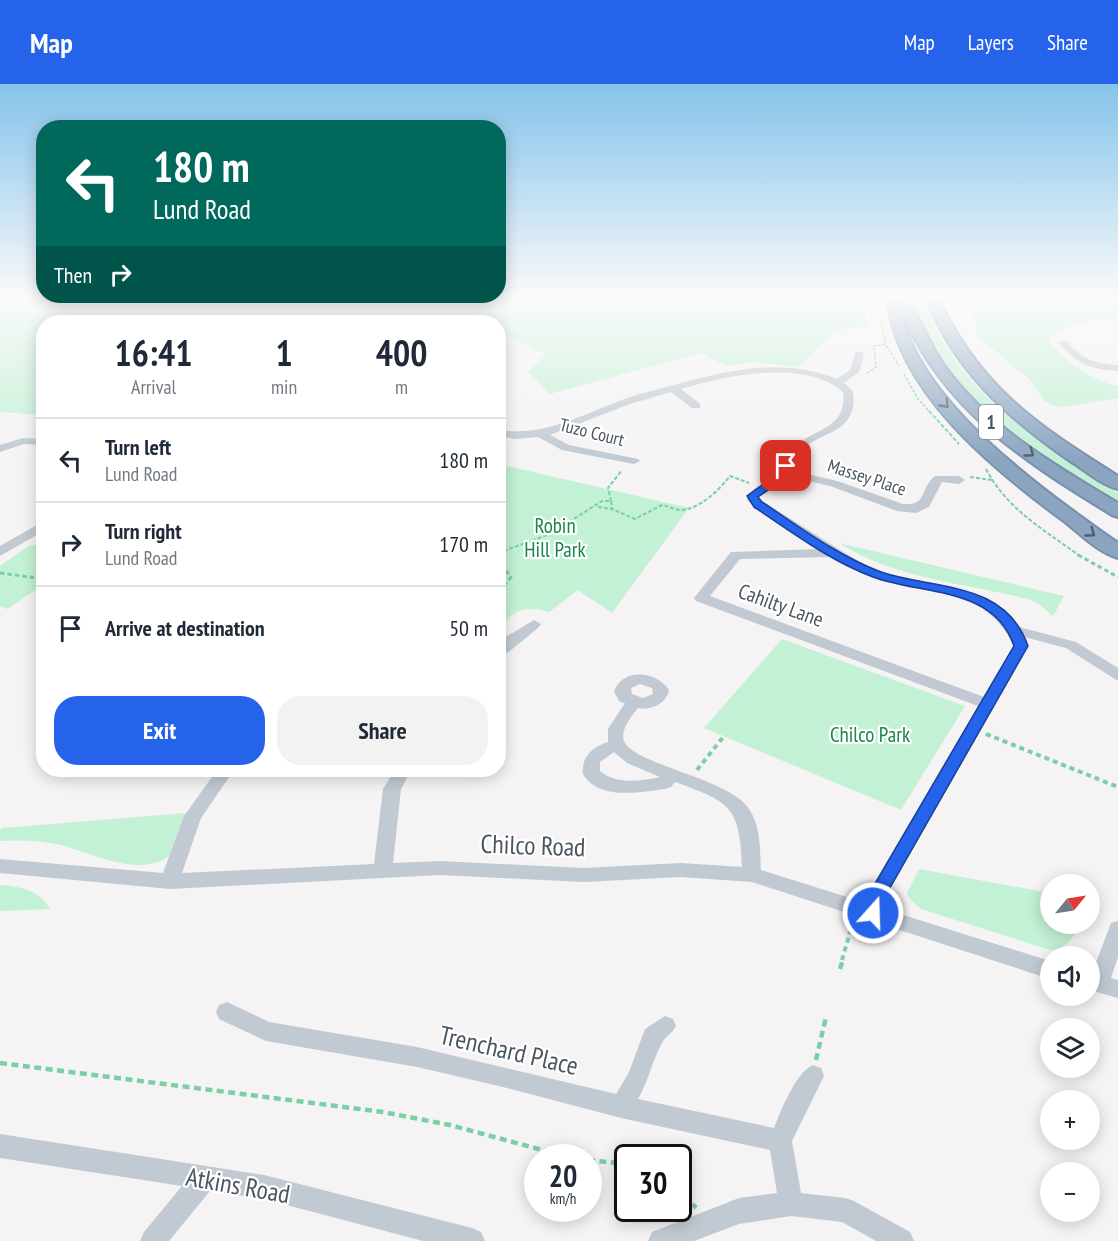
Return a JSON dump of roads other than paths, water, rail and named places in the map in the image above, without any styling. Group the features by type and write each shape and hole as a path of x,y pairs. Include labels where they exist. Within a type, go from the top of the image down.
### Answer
{"highway":[{"path":"909,351 932,390 991,451 1035,490 1118,552"},
{"name":"1","path":"926,351 958,391 1028,452 1118,511"},
{"name":"1","path":"958,351 994,393 1047,437 1118,484"},
{"path":"965,351 1009,396 1063,437 1118,470"}],"street":[{"path":"1069,351 1096,367 1118,368"},
{"path":"838,383 855,371 859,353"},
{"path":"506,434 542,435 622,403 732,371 762,368 819,376 838,383 848,392 850,398 846,414 829,432 794,451 789,457 784,472 775,482 752,496 758,505 832,553 878,575 967,595 988,605 1005,617 1016,631 1021,646 879,892 865,910"},
{"path":"673,388 696,406"},
{"name":"Tuzo Court","path":"542,435 566,448 634,461"},
{"path":"0,449 23,441 36,442"},
{"name":"Massey Place","path":"784,472 833,483 910,509 925,504 933,483 939,478 959,480"},
{"path":"0,552 36,530"},
{"name":"Cahilty Lane","path":"832,553 736,555 701,598 987,704"},
{"path":"506,645 534,624"},
{"path":"1016,631 1054,638 1088,652 1118,676"},
{"path":"634,702 617,728 617,745 623,753 636,761 690,779 727,796 739,808 748,823 752,876"},
{"path":"617,745 600,749 592,761 592,774 606,784 615,787 665,783 672,773"},
{"path":"170,881 193,816 221,777"},
{"path":"382,868 392,789 399,777"},
{"name":"Chilco Road","path":"0,866 170,881 382,868 440,868 584,875 681,870 752,876 1040,967"},
{"path":"1102,985 1118,929"},
{"name":"Trenchard Place","path":"227,1012 266,1031 417,1057 503,1076 621,1107 743,1131 780,1141"},
{"path":"621,1107 638,1077 653,1036 664,1026"},
{"path":"791,1204 780,1141 792,1112 813,1076"},
{"name":"Atkins Road","path":"0,1146 124,1163 204,1179 264,1186 472,1241"},
{"path":"153,1241 204,1179"},
{"path":"661,1241 739,1211 791,1204 845,1210 901,1241"}],"park label":[{"name":"Robin Hill Park","path":"555,537"},
{"name":"Chilco Park","path":"870,734"}]}
